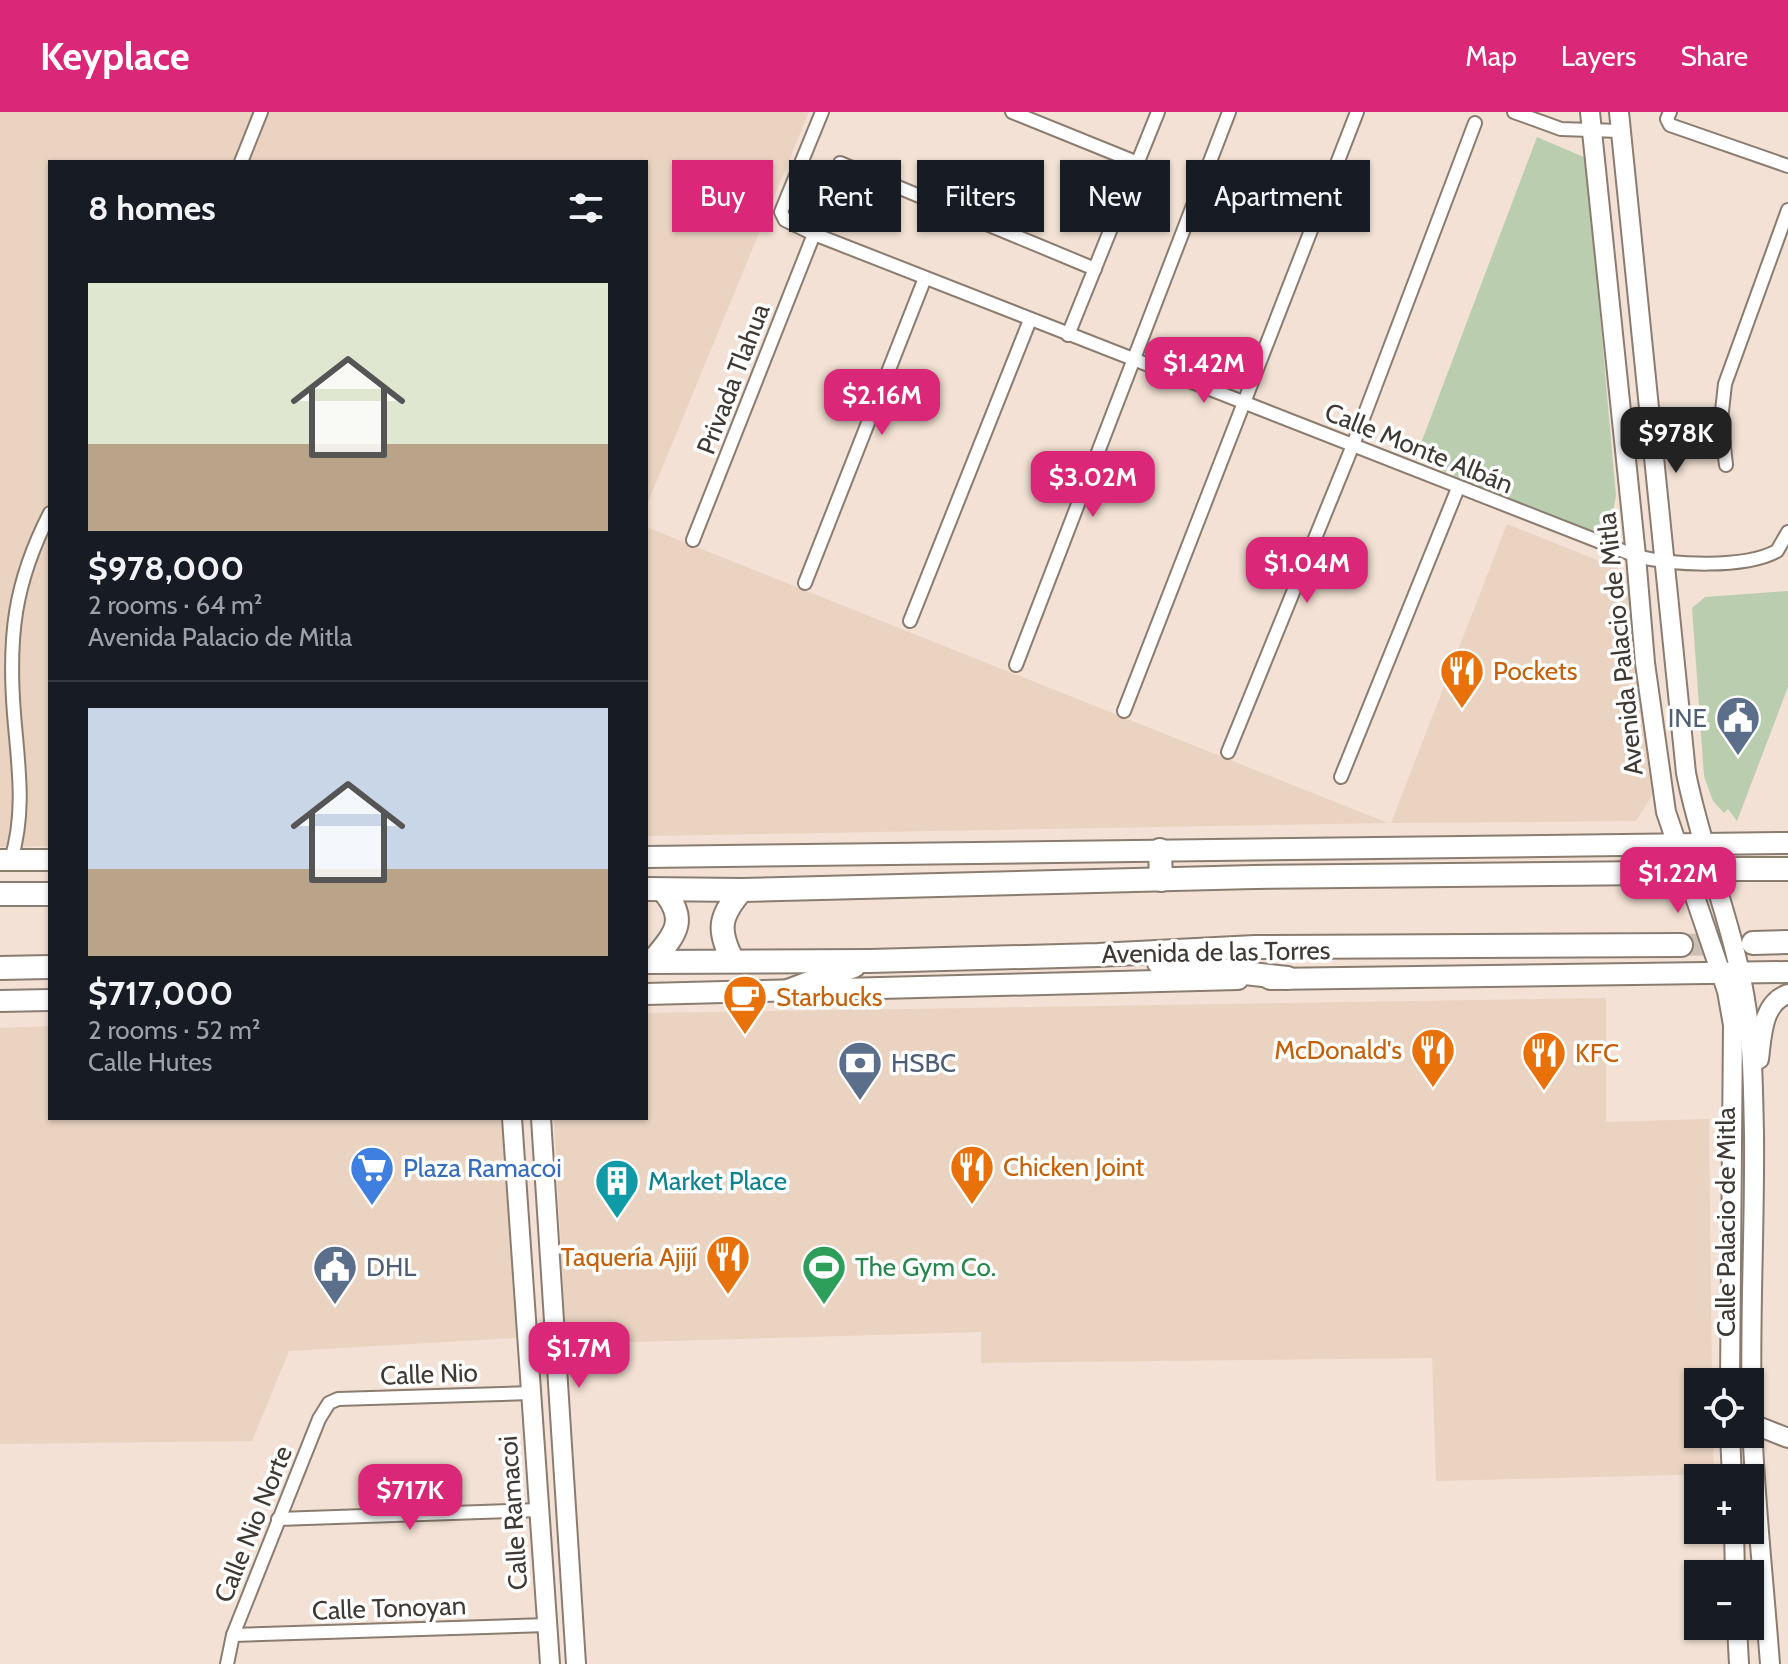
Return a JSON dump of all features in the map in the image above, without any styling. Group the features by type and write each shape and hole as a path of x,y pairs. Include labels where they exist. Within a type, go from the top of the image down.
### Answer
{"highway":[{"path":"1160,850 1161,880"},
{"path":"1737,869 1788,869"},
{"path":"655,889 1656,873"},
{"path":"649,962 677,927 678,915 674,903 655,889"},
{"path":"733,961 724,943 723,918 727,907 742,890"},
{"path":"0,894 48,894"},
{"path":"1753,943 1788,942"},
{"name":"Avenida de las Torres","path":"649,962 870,961 1255,947 1681,945"},
{"path":"1098,955 1287,978"},
{"path":"788,991 870,961"},
{"path":"0,968 48,967"}],"main road":[{"name":"Avenida Palacio de Mitla","path":"1591,121 1645,663 1666,812 1730,972"},
{"name":"Avenida Palacio de Mitla","path":"1620,121 1686,773 1730,972"},
{"path":"648,857 1788,843"},
{"path":"5,860 48,860"},
{"name":"Calle Palacio de Mitla","path":"1730,972 1748,1014 1753,1102 1755,1234 1751,1368"},
{"name":"Calle Palacio de Mitla","path":"1730,972 1727,991 1733,1025 1730,1368"},
{"name":"Avenida de las Torres","path":"648,994 1287,978 1788,972"},
{"path":"1753,1102 1764,1025 1769,1010 1779,997 1788,994"},
{"path":"0,1001 48,1000"},
{"name":"Calle Ramacoi","path":"512,1120 550,1664"},
{"name":"Calle Ramacoi","path":"541,1120 576,1664"},
{"path":"1764,1429 1788,1438"},
{"name":"Calle Palacio de Mitla","path":"1752,1448 1765,1664"},
{"path":"1738,1640 1739,1664"}],"street":[{"path":"242,160 261,112"},
{"name":"Calle Monte Albán","path":"822,112 782,208 781,217 785,220 1030,320 1636,556"},
{"path":"1012,112 1131,160"},
{"path":"1139,160 1158,112"},
{"path":"1016,665 1229,112"},
{"path":"1124,711 1357,112"},
{"path":"1514,112 1561,129 1591,121 1620,121"},
{"path":"1670,112 1667,119 1670,125 1788,166"},
{"path":"1228,752 1353,445 1475,123"},
{"path":"901,188 1095,269"},
{"path":"1726,465 1721,420 1723,392 1788,210"},
{"path":"1068,335 1110,232"},
{"name":"Privada Tlahua","path":"693,540 814,234"},
{"path":"805,583 925,278"},
{"path":"910,621 1030,320"},
{"path":"1341,777 1458,488"},
{"path":"5,860 20,821 21,794 14,714 12,634 23,575 31,550 48,517"},
{"path":"1636,556 1685,565 1768,556 1777,551 1788,532"},
{"name":"Calle Nio","path":"329,1403 338,1399 531,1393"},
{"name":"Calle Nio Norte","path":"227,1664 233,1635 278,1519 319,1419 329,1403"},
{"path":"278,1519 540,1510"},
{"name":"Calle Tonoyan","path":"233,1635 547,1625"}],"shaded area":[{"path":"0,112 809,112 773,199 773,160 672,160 672,232 759,232 648,502 648,160 48,160 48,846 0,847"},
{"path":"1507,524 1629,573 1653,794 1636,821 1391,823"},
{"path":"648,528 1388,823 648,836"},
{"path":"1606,998 1606,1122 1709,1119 1712,1368 1684,1368 1684,1448 1713,1448 1714,1464 1684,1464 1684,1475 1436,1481 1432,1358 981,1363 981,1332 566,1344 554,1120 648,1120 648,1013"},
{"path":"48,1026 48,1120 509,1120 516,1338 289,1351 252,1441 0,1444 0,1028"}],"green space":[{"path":"1537,137 1586,158 1616,496 1611,523 1588,533 1415,459"},
{"path":"1788,591 1788,687 1737,821 1728,809 1724,813 1713,801 1704,776 1692,608 1705,597"}],"tunnel":[{"path":"1656,873 1737,869"},
{"path":"1681,945 1752,943"}],"place":[{"name":"Pockets","path":"1462,710"},
{"name":"INE","path":"1738,757"},
{"name":"Starbucks","path":"745,1036"},
{"name":"McDonald's","path":"1433,1089"},
{"name":"KFC","path":"1544,1092"},
{"name":"HSBC","path":"860,1102"},
{"name":"Chicken Joint","path":"972,1206"},
{"name":"Plaza Ramacoi","path":"372,1207"},
{"name":"Market Place","path":"617,1220"},
{"name":"Taquería Ajijí","path":"728,1296"},
{"name":"DHL","path":"335,1306"},
{"name":"The Gym Co.","path":"824,1306"}]}
